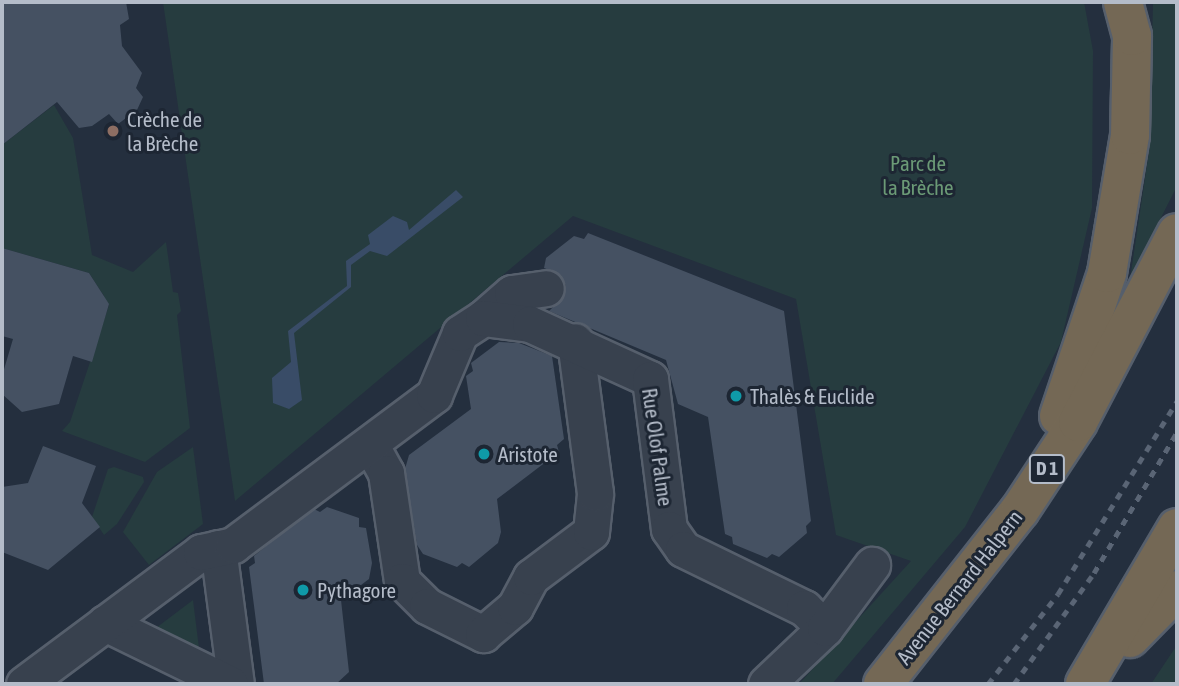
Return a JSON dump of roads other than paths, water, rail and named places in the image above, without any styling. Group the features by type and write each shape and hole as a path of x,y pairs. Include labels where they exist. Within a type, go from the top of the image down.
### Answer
{"highway":[{"name":"D 1","path":"1020,510 1067,397 1107,273 1129,135 1129,13"},
{"name":"Avenue Bernard Halpern","path":"883,684 1020,510 1078,422 1177,233"},
{"path":"1087,682 1177,528"},
{"path":"1087,682 1177,590"}],"street":[{"path":"24,684 201,552 233,545 370,444 434,394 460,333 483,318 512,293 546,288"},
{"name":"Rue Olof Palme","path":"483,318 530,324 575,341 650,379 669,529 683,549 804,608 825,628"},
{"path":"370,444 386,472 402,581 427,606 483,635 515,607 531,577 591,532 595,493 575,341"},
{"path":"218,548 236,684"},
{"path":"766,684 825,628 872,565"},
{"path":"105,623 230,684"}],"water":[{"path":"456,190 463,197 387,256 370,251 351,265 351,287 294,333 302,400 289,409 273,403 272,378 291,362 288,331 347,286 346,261 370,244 368,235 393,216 407,222 409,230"}],"railway":[{"path":"988,684 1058,594 1177,401"},
{"path":"1014,684 1094,573 1177,432"}],"place":[{"name":"Crèche de la Brèche","path":"113,131"},
{"name":"Thalès & Euclide","path":"736,396"},
{"name":"Aristote","path":"484,454"},
{"name":"Pythagore","path":"303,590"}],"park label":[{"name":"Parc de la Brèche","path":"918,175"}]}
